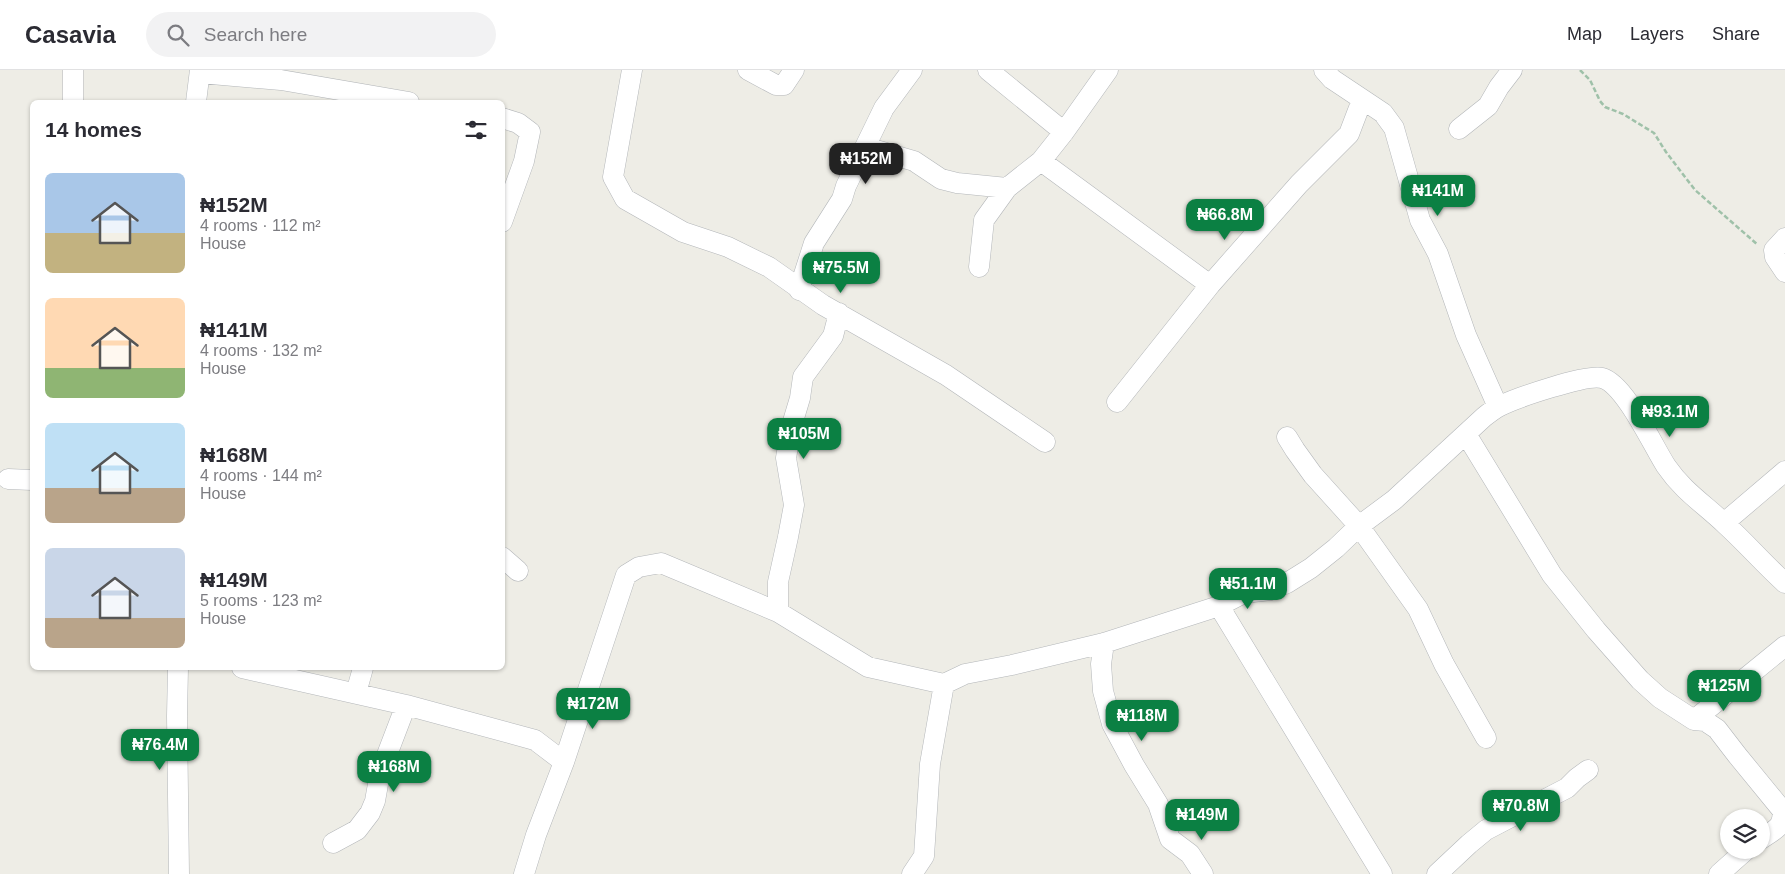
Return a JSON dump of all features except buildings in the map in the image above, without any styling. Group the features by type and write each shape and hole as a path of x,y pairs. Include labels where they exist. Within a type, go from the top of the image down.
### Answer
{"street":[{"path":"72,100 73,70"},
{"path":"632,70 613,177 626,199 683,232 728,247 769,268 799,290 946,374 1045,442"},
{"path":"748,70 776,85 784,85 794,70"},
{"path":"799,290 814,243 842,199 846,186 884,108 912,70"},
{"path":"988,70 1064,132"},
{"path":"980,267 984,220 1007,188 1041,160 1064,132 1108,70"},
{"path":"1324,70 1332,79 1383,113 1394,128 1420,220 1438,254 1466,335 1498,407"},
{"path":"1459,130 1488,106 1512,70"},
{"path":"196,100 200,71 281,80 385,100"},
{"path":"1117,402 1210,285 1299,184 1350,134 1362,100"},
{"path":"505,119 518,123 530,132 524,161 505,214"},
{"path":"866,146 914,162 942,179 957,183 1007,188"},
{"path":"1041,160 1210,285"},
{"path":"1779,244 1775,257 1785,272"},
{"path":"778,612 778,582 794,505 786,458 790,428 800,398 803,377 833,336 840,313"},
{"path":"524,874 536,835 564,762 626,575 639,567 661,563 778,612 868,667 944,684 965,674 1104,643 1219,606 1244,593 1271,590 1287,583 1311,568 1359,526 1394,500 1484,417 1498,407 1521,396 1590,378 1602,378 1610,382 1621,393 1637,415 1666,465 1681,486 1724,523 1785,583"},
{"path":"1466,434 1552,576 1578,609 1645,685 1660,698 1694,720 1705,721 1717,729 1782,810 1783,817 1780,827 1770,833"},
{"path":"1287,436 1313,475 1359,526 1418,609 1444,664 1486,738"},
{"path":"1724,523 1785,471"},
{"path":"8,479 30,480"},
{"path":"505,560 518,571"},
{"path":"1219,606 1382,874"},
{"path":"1104,643 1101,664 1103,691 1112,724 1158,804 1170,839 1190,854 1203,874"},
{"path":"1694,720 1785,646"},
{"path":"178,670 179,874"},
{"path":"251,670 406,705 535,740 564,762"},
{"path":"356,693 363,670"},
{"path":"912,874 924,856 930,764 944,684"},
{"path":"333,843 358,830 370,813 375,801 380,773 406,705"},
{"path":"1437,874 1486,830 1567,788 1588,770"},
{"path":"1719,874 1736,859"}],"path":[{"path":"1580,70 1590,80 1605,107 1624,114 1654,133 1666,152 1696,190 1757,245 1779,244"}]}
